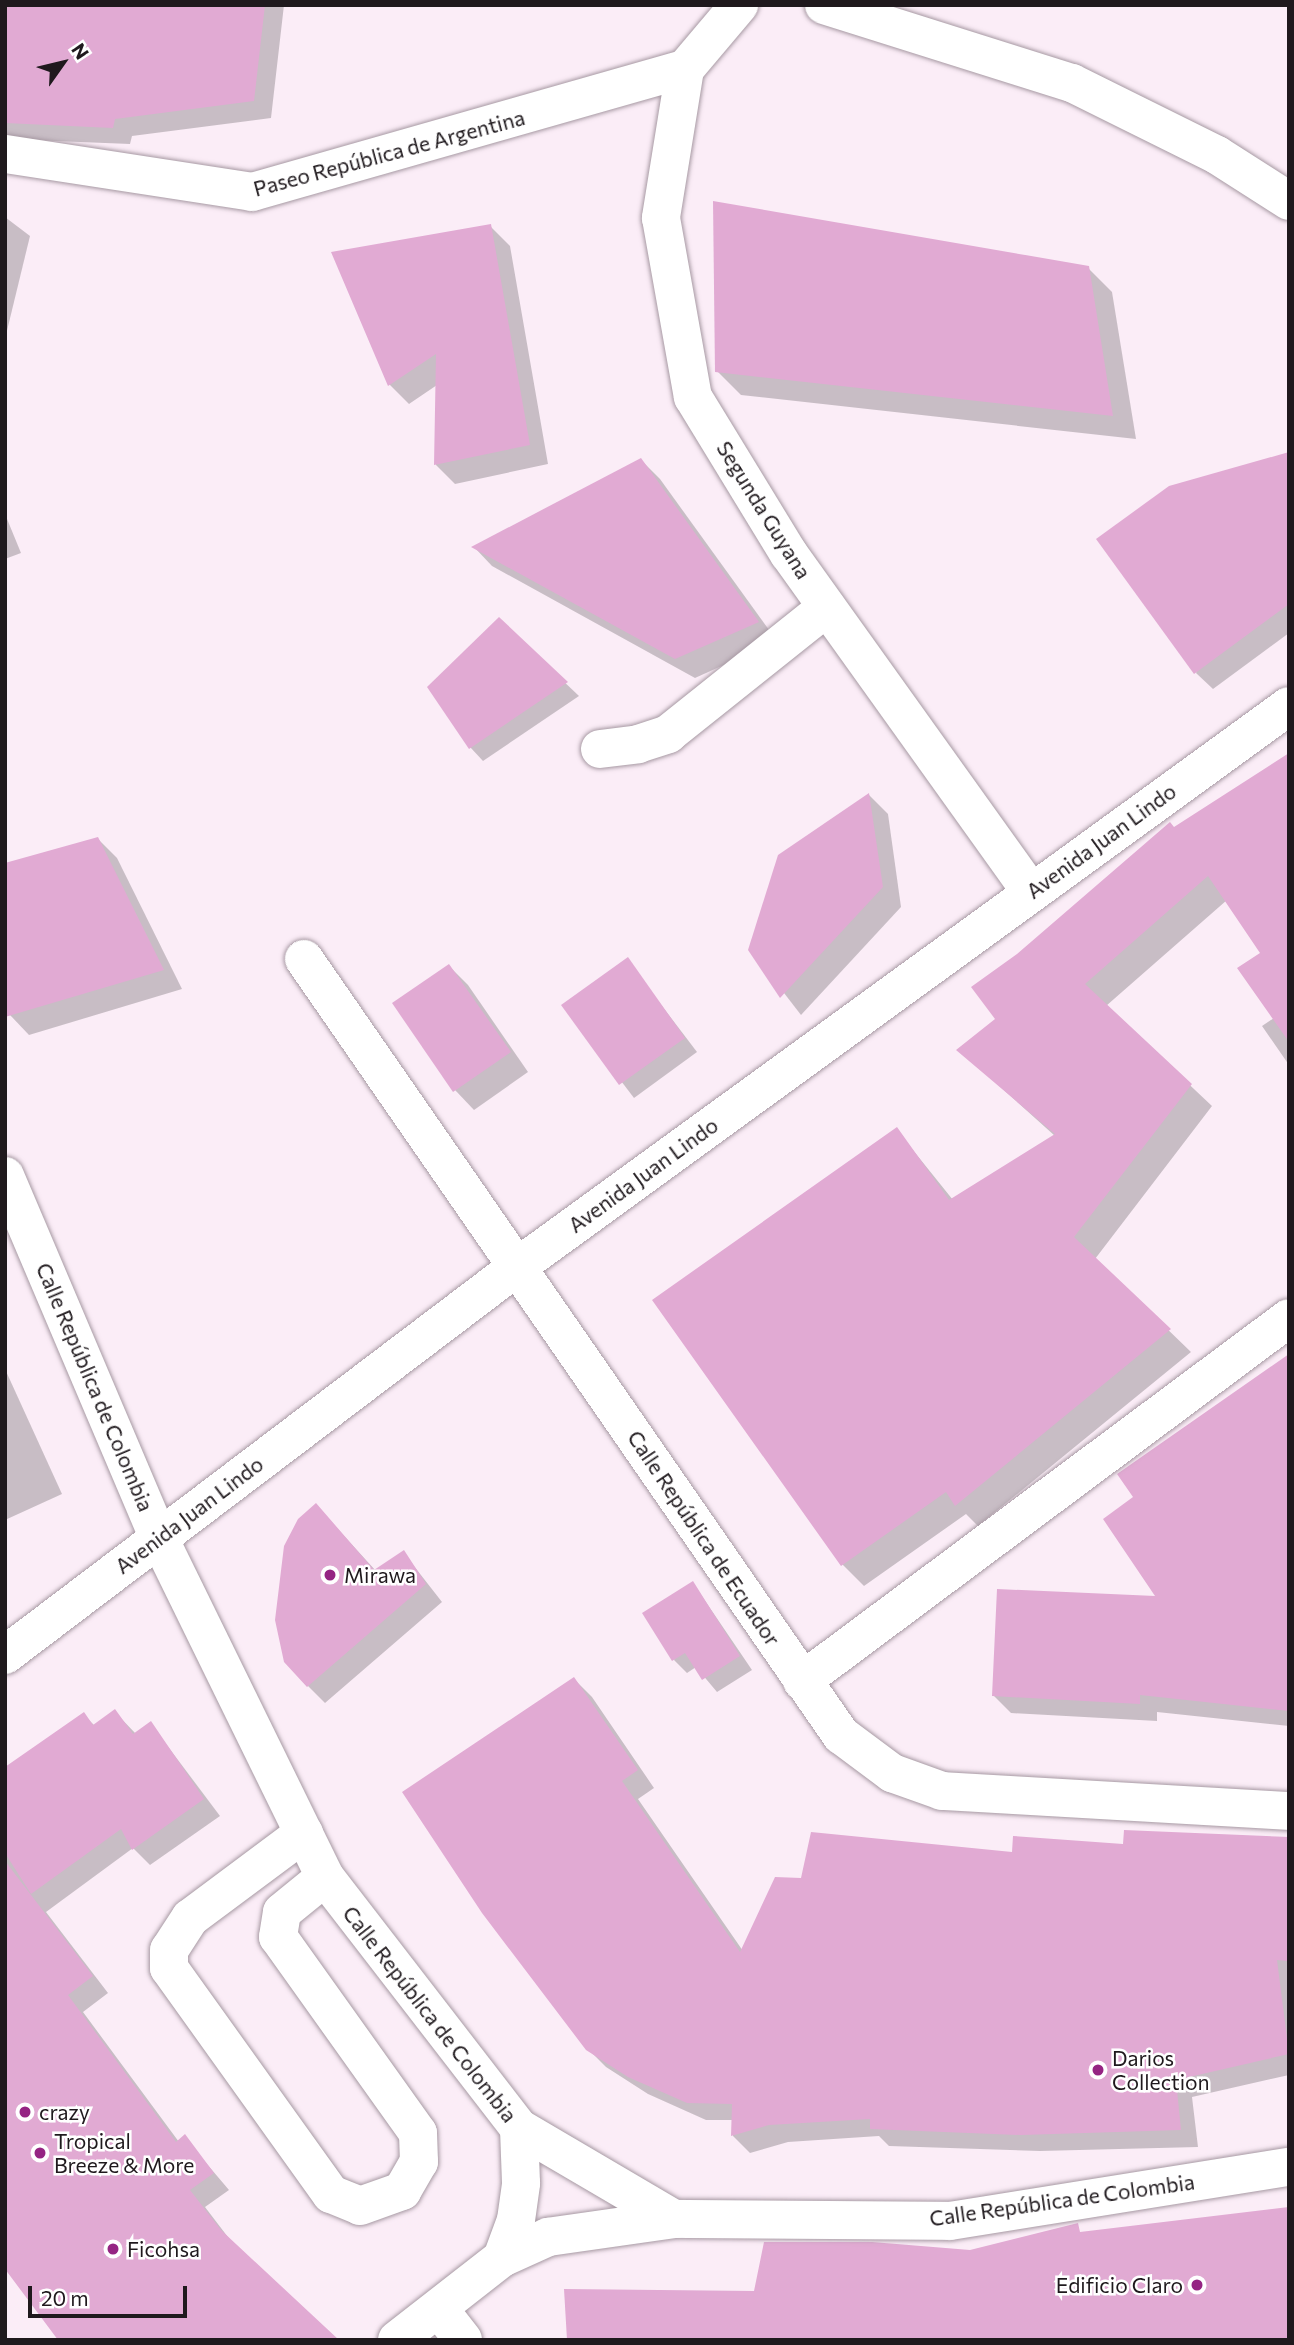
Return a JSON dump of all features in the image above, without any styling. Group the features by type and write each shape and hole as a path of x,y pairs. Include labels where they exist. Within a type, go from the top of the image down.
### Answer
{"street":[{"path":"685,69 738,5"},
{"path":"824,5 1072,83 1217,155 1289,201"},
{"name":"Paseo República de Argentina","path":"5,154 252,192 685,69"},
{"name":"Segunda Guyana","path":"685,69 661,218 693,397 789,554 1031,892"},
{"path":"600,749 638,744 668,734 827,607"},
{"name":"Avenida Juan Lindo","path":"5,1655 517,1267 1289,706"},
{"name":"Calle República de Ecuador","path":"304,959 841,1735 892,1773 942,1791 1289,1811"},
{"name":"Calle República de Colombia","path":"5,1176 159,1538 325,1877 519,2128 674,2219 950,2221 1289,2166"},
{"path":"802,1681 1289,1318"},
{"path":"304,1833 190,1918 169,1950 169,1968 331,2194 360,2206 402,2191 419,2162 418,2133 278,1937 282,1912 325,1877"},
{"path":"397,2340 451,2329 502,2258 516,2220 521,2183 519,2128"},
{"path":"502,2258 548,2237 674,2219"}],"building":[{"path":"5,5 265,5 254,101 115,119 113,128 5,123"},
{"path":"713,201 1089,266 1113,416 715,372"},
{"path":"491,224 530,445 434,465 436,354 388,386 331,252"},
{"path":"1289,452 1289,604 1194,674 1096,539 1169,486"},
{"path":"641,458 759,622 675,659 471,547"},
{"path":"499,617 568,682 469,749 427,687"},
{"path":"1289,753 1289,1042 1237,968 1260,953 1208,876 1085,984 1192,1084 1074,1237 1171,1329 955,1506 946,1492 841,1566 652,1300 897,1127 949,1200 1055,1134 956,1050 995,1019 971,987 1017,954 1170,822 1174,827"},
{"path":"869,793 883,887 780,998 748,950 778,855"},
{"path":"98,837 164,970 5,1017 5,863"},
{"path":"628,957 685,1038 619,1085 561,1005"},
{"path":"449,964 511,1052 453,1092 392,1003"},
{"path":"1289,1354 1289,1711 1140,1695 1140,1704 992,1696 997,1589 1155,1596 1103,1519 1133,1497 1117,1474"},
{"name":"Mirawa","path":"316,1503 374,1570 404,1550 426,1584 307,1687 284,1662 275,1620 284,1546 298,1519"},
{"path":"693,1581 740,1656 702,1680 685,1653 672,1661 642,1613"},
{"path":"574,1677 638,1770 622,1781 740,1952 775,1877 801,1878 811,1832 1012,1852 1013,1836 1123,1844 1124,1830 1289,1837 1287,1961 1277,1960 1289,2054 1176,2080 1181,2130 1021,2135 870,2129 870,2119 769,2125 731,2136 732,2104 687,2103 628,2077 586,2050 482,1913 402,1792"},
{"path":"115,1709 133,1734 151,1721 204,1799 132,1850 121,1829 31,1894 5,1853 5,1767 84,1712 93,1725"},
{"path":"5,1861 93,1976 68,1995 176,2142 185,2134 214,2173 190,2190 221,2230 339,2340 58,2340 5,2269"},
{"path":"1289,2207 1289,2340 567,2340 564,2289 754,2291 764,2242 872,2242 970,2250 1078,2223 1080,2232"}],"place":[{"name":"Mirawa","path":"330,1575"},
{"name":"Darios Collection","path":"1098,2070"},
{"name":"crazy","path":"25,2112"},
{"name":"Tropical Breeze & More","path":"40,2153"},
{"name":"Ficohsa","path":"113,2249"},
{"name":"Edificio Claro","path":"1197,2285"}]}
